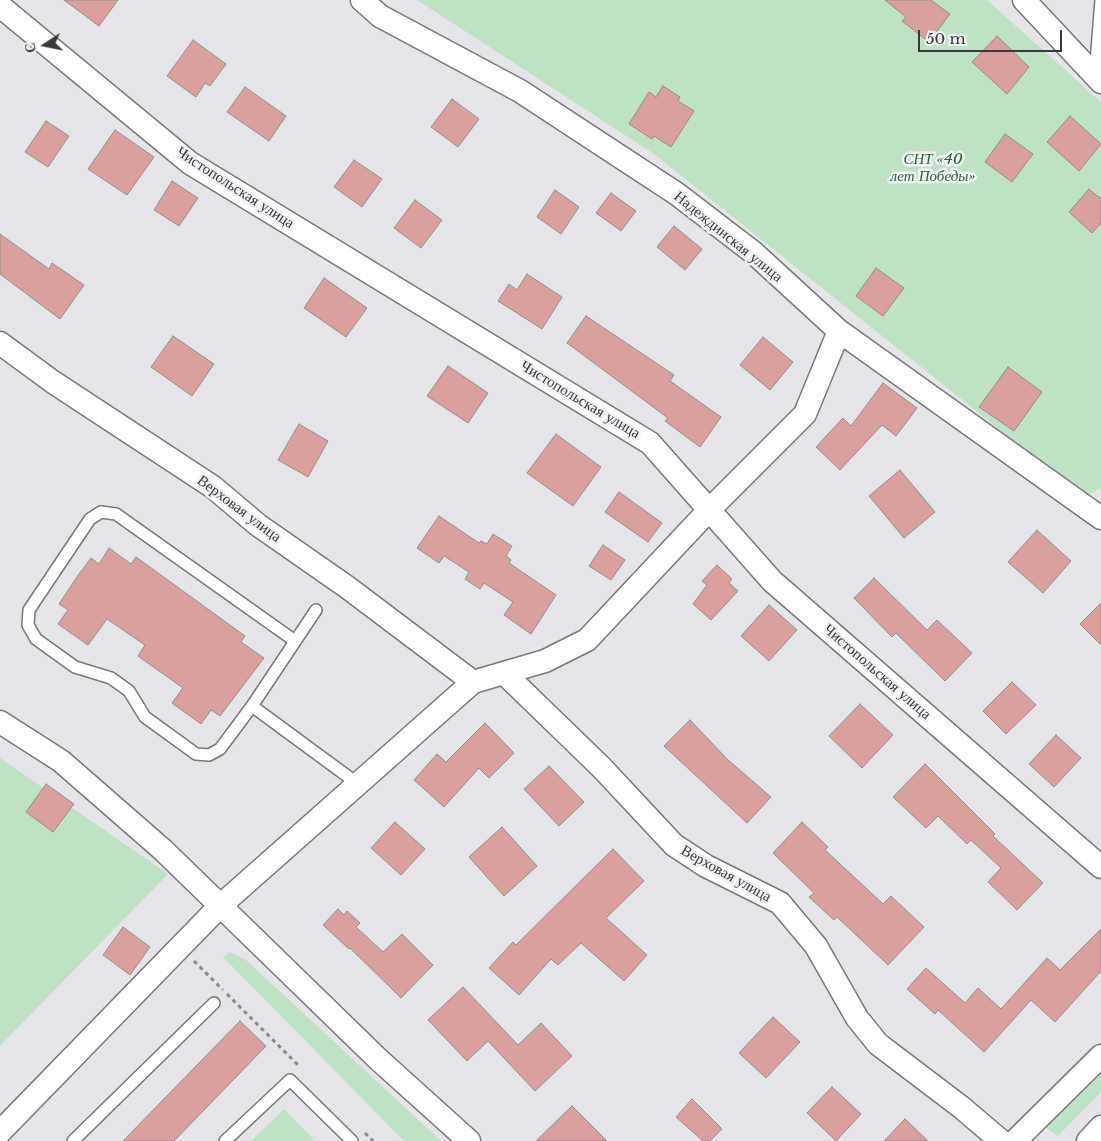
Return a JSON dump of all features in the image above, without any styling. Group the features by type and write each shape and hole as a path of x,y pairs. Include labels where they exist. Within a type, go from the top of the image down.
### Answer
{"street":[{"name":"Надеждинская улица","path":"362,0 380,16 520,91 677,194 754,253 839,331 1101,518"},
{"path":"1024,0 1098,79"},
{"name":"Чистопольская улица","path":"0,6 190,163 650,443 772,581 1101,867"},
{"path":"0,1132 220,906 473,682 545,661 587,640 710,509 805,414 839,331"},
{"name":"Верховая улица","path":"0,343 53,382 213,487 258,525 347,586 473,682"},
{"name":"Верховая улица","path":"504,673 602,768 674,845 706,866 780,903 816,946 857,1018 878,1044 1001,1141"},
{"path":"0,722 61,761 163,850 378,1059 469,1141"},
{"path":"1015,1141 1101,1056"},
{"path":"1088,1141 1101,1127"}],"lane":[{"path":"1098,79 1101,0"},
{"path":"295,641 116,514 101,512 90,519 29,610 28,625 36,639 75,667 111,678 129,691 145,717 196,754 209,756 220,749 252,706 316,610"},
{"path":"252,706 358,784"},
{"path":"73,1141 214,1003"},
{"path":"225,1141 290,1080 352,1141"}],"path":[{"path":"180,947 304,1072"},
{"path":"360,1127 373,1141"}],"green space":[{"name":"СНТ «40 лет Победы»","path":"417,0 987,0 1101,102 1101,488 1084,497 654,154"},
{"path":"0,758 168,874 0,1046"},
{"path":"230,952 246,960 441,1141 404,1141 223,957"},
{"path":"1101,1044 1101,1092 1058,1136 1030,1117 1053,1088"},
{"path":"284,1109 315,1141 251,1141"}],"building":[{"path":"64,0 118,0 99,26"},
{"path":"885,0 931,0 950,14 929,42 902,21 906,17"},
{"path":"997,36 1029,67 1007,94 972,62"},
{"path":"193,40 226,64 210,86 205,83 196,97 167,76"},
{"path":"663,86 680,97 678,101 694,111 671,147 654,136 652,139 629,124 649,92 656,97"},
{"path":"245,87 286,116 269,141 227,112"},
{"path":"452,99 479,119 458,147 431,127"},
{"path":"1070,116 1101,144 1079,171 1047,142"},
{"path":"46,121 69,136 48,167 25,152"},
{"path":"115,130 154,157 127,195 88,169"},
{"path":"1005,134 1033,154 1012,182 985,162"},
{"path":"354,160 382,179 362,207 334,187"},
{"path":"172,181 198,198 179,226 154,210"},
{"path":"1089,189 1101,199 1101,223 1092,233 1069,212"},
{"path":"555,190 579,207 561,234 537,217"},
{"path":"611,193 636,211 621,231 596,213"},
{"path":"415,200 442,220 421,248 394,228"},
{"path":"674,226 702,249 685,270 657,247"},
{"path":"0,234 49,269 52,263 84,285 60,319 0,274"},
{"path":"876,268 904,288 883,316 856,296"},
{"path":"527,274 562,297 542,329 498,301 509,284 517,290"},
{"path":"324,278 367,308 346,337 304,308"},
{"path":"586,316 674,375 670,381 721,417 700,447 665,421 668,418 567,343"},
{"path":"173,336 214,364 192,396 151,367"},
{"path":"763,337 793,362 770,390 740,365"},
{"path":"448,366 488,393 468,423 427,396"},
{"path":"1008,367 1042,392 1014,431 979,407"},
{"path":"883,383 917,408 896,436 882,425 840,470 816,447 843,418 851,426"},
{"path":"299,424 328,441 308,477 278,460"},
{"path":"556,434 601,467 573,506 527,473"},
{"path":"900,470 935,512 904,538 869,496"},
{"path":"619,492 662,523 648,542 605,512"},
{"path":"439,516 479,543 481,541 487,544 493,534 512,546 506,556 511,560 509,563 556,595 531,634 504,615 513,602 484,583 480,589 465,579 469,572 444,556 439,563 417,548"},
{"path":"1037,530 1071,561 1043,593 1008,562"},
{"path":"603,545 625,560 611,580 589,566"},
{"path":"109,548 131,564 136,557 245,636 241,642 264,658 220,716 211,710 201,724 172,703 183,688 138,656 145,645 107,619 88,645 58,624 68,610 59,604 79,574 91,558 99,564"},
{"path":"717,565 732,579 729,583 738,591 711,620 693,604 707,585 702,581"},
{"path":"874,578 927,630 937,620 972,653 945,681 896,633 892,637 854,598"},
{"path":"1101,603 1101,645 1080,624"},
{"path":"769,605 797,630 769,661 741,636"},
{"path":"1012,682 1036,705 1006,734 983,711"},
{"path":"860,704 893,735 862,768 829,736"},
{"path":"690,720 727,759 771,797 747,823 664,746"},
{"path":"485,723 514,753 489,778 479,768 444,807 414,780 437,754 446,762"},
{"path":"1056,735 1081,758 1054,787 1029,764"},
{"path":"925,764 995,834 993,836 1043,883 1017,910 988,882 1001,868 971,840 967,844 938,816 926,828 893,797"},
{"path":"549,766 584,802 559,826 524,789"},
{"path":"46,784 74,804 53,832 26,812"},
{"path":"395,822 425,849 401,875 371,848"},
{"path":"802,822 828,847 825,850 883,904 891,896 924,927 888,965 837,917 834,920 809,897 814,893 773,853"},
{"path":"502,827 537,866 504,896 469,857"},
{"path":"613,849 644,881 606,918 647,955 624,981 581,943 558,965 551,959 519,995 489,968 513,942 516,945"},
{"path":"338,909 344,915 347,911 360,923 356,927 383,952 402,934 433,965 401,998 350,948 323,925"},
{"path":"123,927 150,947 130,975 103,955"},
{"path":"1101,929 1101,971 1055,1022 1031,1000 984,1052 938,1010 935,1014 907,989 926,968 965,1003 978,988 1001,1009 1047,958 1060,970"},
{"path":"463,987 518,1045 541,1023 572,1056 535,1091 488,1041 467,1061 428,1020"},
{"path":"773,1017 800,1042 766,1078 739,1053"},
{"path":"240,1021 266,1046 174,1141 123,1141"},
{"path":"832,1087 861,1114 836,1141 807,1113"},
{"path":"692,1099 722,1129 710,1141 703,1141 676,1117"},
{"path":"572,1106 607,1141 536,1141"},
{"path":"905,1119 928,1141 884,1141"}]}
